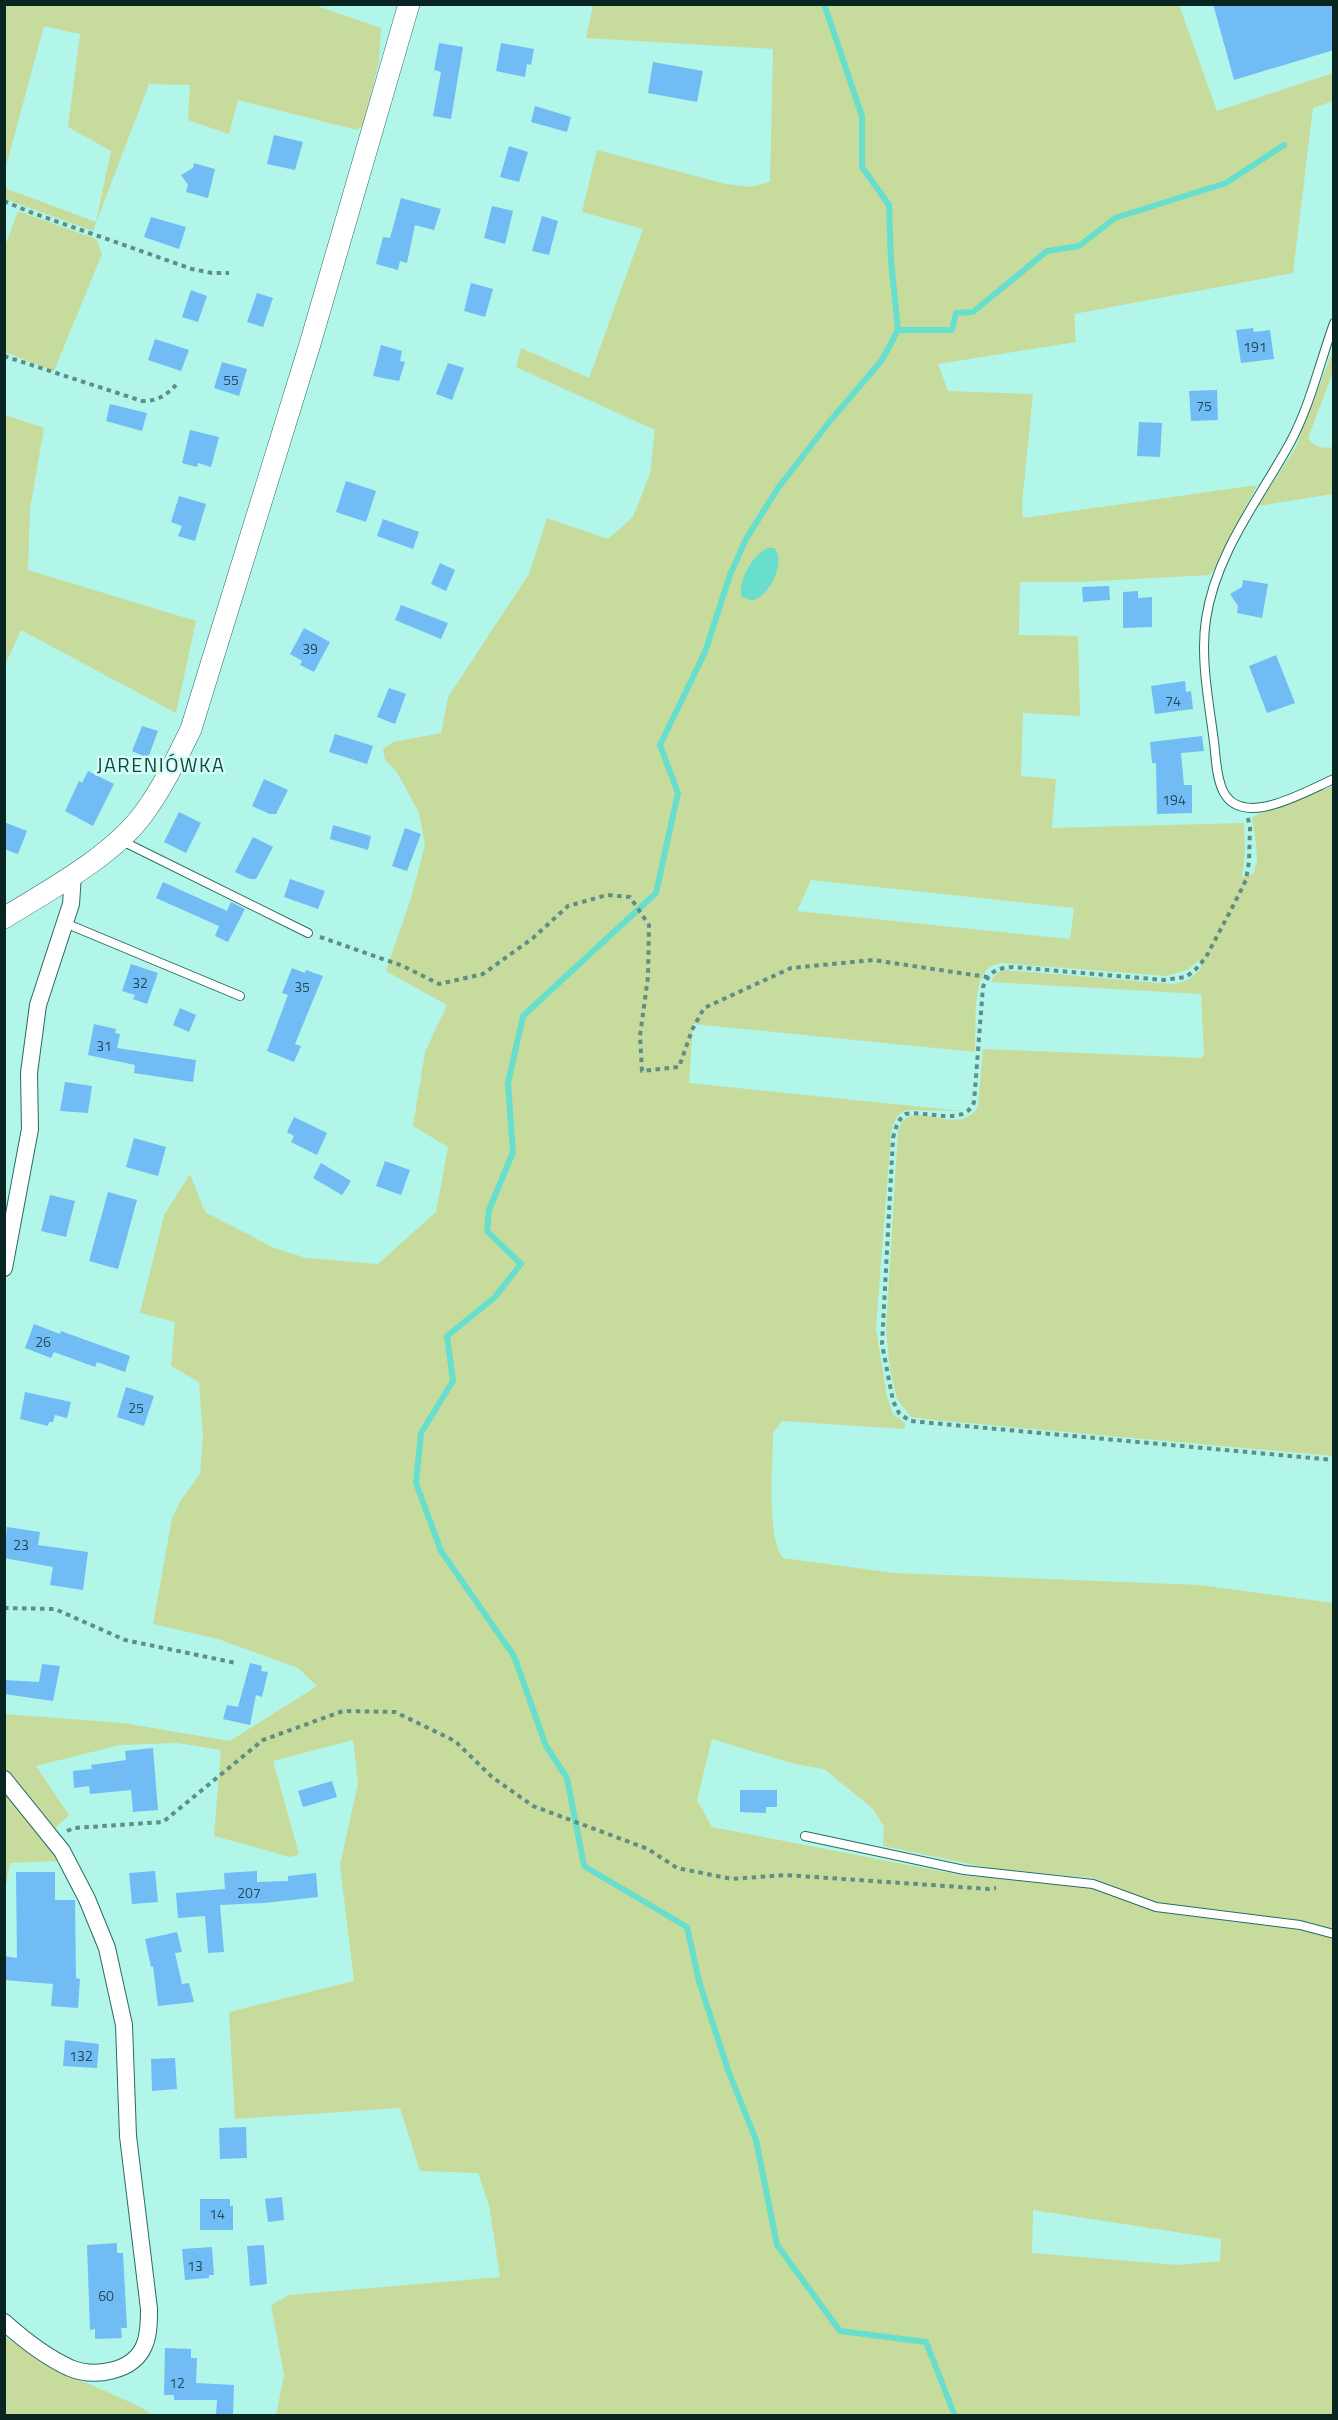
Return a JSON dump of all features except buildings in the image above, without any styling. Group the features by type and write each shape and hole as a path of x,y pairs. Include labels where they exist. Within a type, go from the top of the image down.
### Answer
{"street":[{"path":"4,918 73,875 120,840 143,815 168,777 191,729 310,344 409,4"},
{"path":"4,1268 30,1130 29,1072 38,1005 71,904 73,875"},
{"path":"4,1779 62,1851 87,1899 107,1948 124,2025 128,2136 149,2309 148,2329 140,2354 129,2363 114,2370 81,2372 48,2355 4,2322"}],"lane":[{"path":"1334,323 1290,442 1227,552 1206,617 1205,633 1207,687 1217,768 1224,792 1237,806 1265,807 1334,779"},
{"path":"120,840 308,933"},
{"path":"64,923 240,996"},
{"path":"805,1836 964,1870 1078,1881 1102,1887 1156,1907 1300,1925 1334,1934"}],"path":[{"path":"4,201 192,268 212,273 228,273"},
{"path":"4,356 142,401 155,401 176,385"},
{"path":"1245,808 1250,845 1246,880 1206,957 1186,977 1164,980 1012,967 1001,968 987,977 983,987 972,1109 958,1116 906,1114 896,1125 893,1138 882,1344 889,1386 899,1413 910,1420 1334,1460"},
{"path":"308,933 403,966 439,984 483,974 533,938 568,906 607,895 630,897 649,925 648,976 640,1036 642,1071 679,1066 692,1030 704,1008 791,968 873,960 987,977"},
{"path":"4,1608 55,1609 124,1640 236,1662"},
{"path":"50,1837 74,1828 163,1822 263,1740 343,1711 395,1712 454,1742 492,1777 534,1806 648,1849 677,1868 732,1879 785,1875 989,1889 998,1888 1005,1874"}],"shaded area":[{"path":"5,5 314,5 381,28 379,62 363,125 357,130 238,100 229,134 188,120 190,85 149,84 93,231 5,199 5,188 96,222 111,151 68,127 80,34 44,26 5,170"},
{"path":"593,5 1179,5 1217,111 1333,73 1333,101 1313,108 1293,273 1074,314 1076,342 938,364 948,391 1033,394 1022,503 1023,518 1257,485 1220,561 1210,575 1079,582 1020,582 1019,635 1078,636 1080,716 1023,713 1021,776 1056,779 1052,828 1244,823 1245,851 1242,877 1253,874 1257,861 1252,817 1333,786 1333,1456 911,1417 897,1399 890,1369 886,1329 898,1131 904,1120 922,1115 953,1120 971,1115 978,1106 983,1049 1202,1058 1204,1055 1201,994 991,982 994,977 1006,970 1174,984 1188,980 1201,969 1200,960 1187,970 1167,976 1001,963 992,966 985,972 979,988 975,1052 693,1024 689,1083 962,1111 907,1110 898,1116 891,1133 876,1328 887,1396 893,1414 905,1423 905,1429 782,1421 773,1433 772,1517 778,1548 783,1558 894,1573 1200,1585 1333,1603 1333,2415 276,2415 284,2375 271,2305 289,2295 500,2277 489,2205 478,2173 420,2171 400,2108 235,2119 229,2012 354,1981 340,1865 358,1783 353,1740 273,1761 299,1854 290,1857 214,1836 221,1750 177,1743 120,1745 36,1766 69,1815 52,1831 5,1768 5,1714 123,1723 230,1741 317,1686 298,1668 218,1639 153,1624 172,1518 181,1500 200,1474 203,1437 199,1382 171,1366 175,1322 140,1313 164,1215 190,1174 205,1212 274,1248 306,1258 378,1264 436,1212 448,1147 413,1126 425,1052 447,1005 386,971 411,898 425,845 419,813 397,772 385,760 383,749 393,742 441,733 448,697 529,574 547,518 608,539 633,517 650,474 655,430 516,367 521,348 589,378 643,229 582,212 597,150 726,184 751,187 770,182 773,49 586,38","holes":["811,880 1074,908 1070,939 797,911","712,1739 795,1764 824,1769 872,1808 884,1826 883,1846 989,1868 1094,1878 1121,1891 960,1875 712,1827 697,1800","1033,2210 1221,2239 1220,2261 1179,2265 1032,2253"]},
{"path":"18,211 96,239 102,254 54,371 5,352 5,246"},
{"path":"1333,350 1333,372 1308,438 1319,447 1333,447 1333,494 1258,506 1296,447"},
{"path":"5,415 44,428 30,509 28,570 196,621 176,713 21,630 5,665"},
{"path":"768,548 774,548 777,553 779,560 776,574 763,594 756,599 749,600 741,596 744,575 757,556"},
{"path":"4,1786 60,1861 10,1863 5,1892"},
{"path":"4,2336 53,2369 120,2397 154,2415 5,2415"}],"waterway":[{"path":"824,4 862,116 862,167 889,205 891,261 898,330 882,360 830,421 778,488 746,539 730,575 705,652 660,745 678,793 656,893 523,1016 508,1083 513,1152 489,1210 487,1231 521,1264 494,1298 447,1336 453,1381 421,1433 416,1483 441,1551 514,1656 546,1746 567,1778 584,1866 687,1927 699,1981 728,2070 756,2140 777,2245 840,2331 926,2342 955,2416"},
{"path":"898,330 952,330 956,313 973,312 1047,251 1079,246 1115,218 1226,183 1284,145"}],"district":[{"name":"JARENIÓWKA","path":"161,764"}]}
